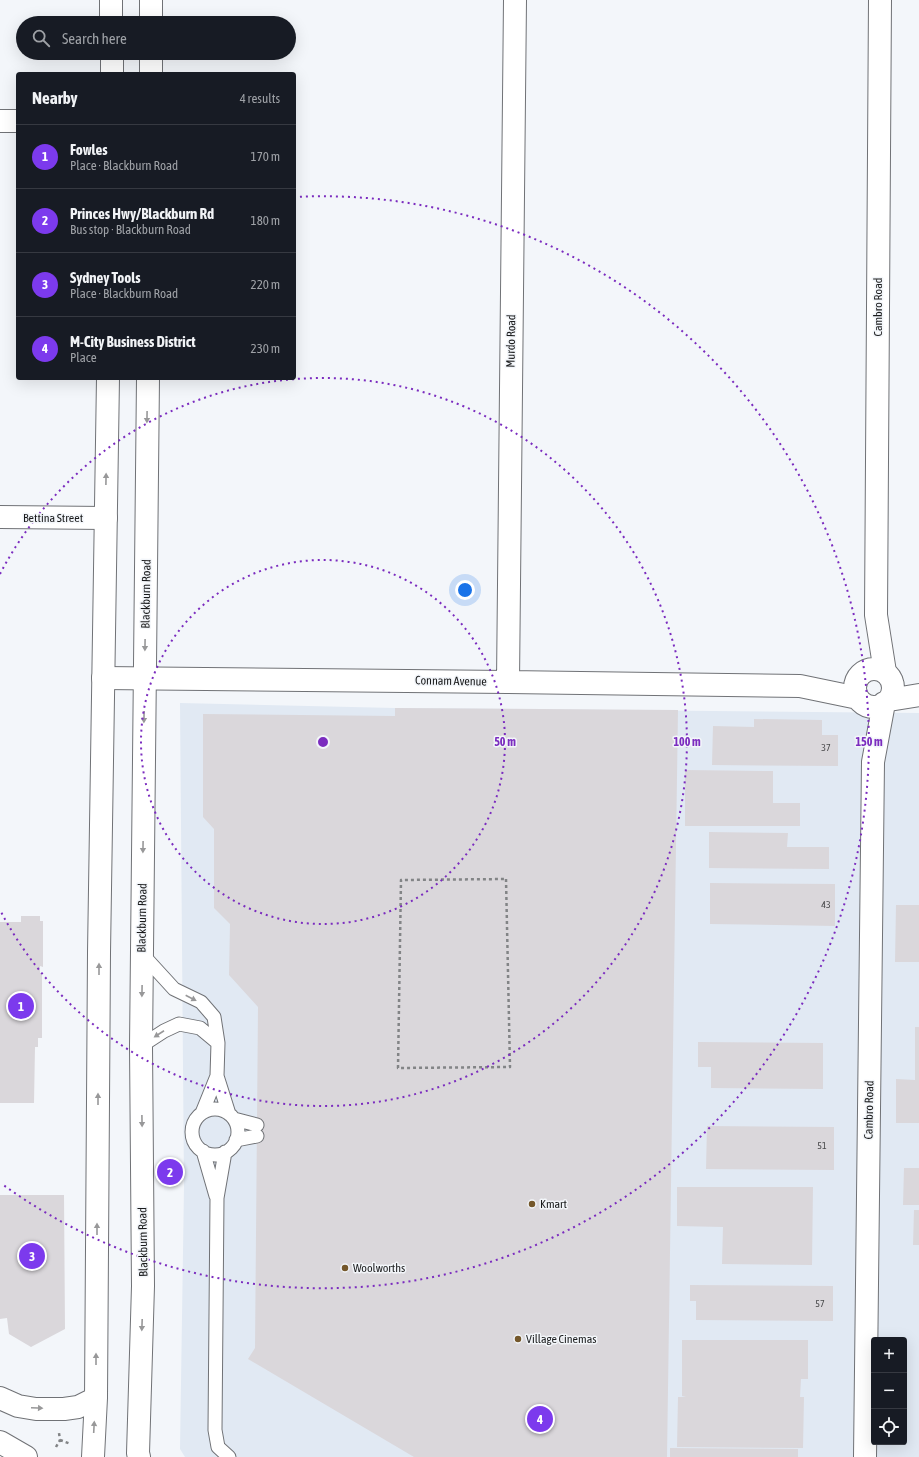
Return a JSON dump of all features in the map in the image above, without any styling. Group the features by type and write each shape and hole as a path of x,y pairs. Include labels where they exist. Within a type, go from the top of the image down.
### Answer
{"main road":[{"path":"111,0 111,16"},
{"path":"151,16 152,0"},
{"name":"Murdo Road","path":"508,682 515,0"},
{"name":"Cambro Road","path":"875,674 880,0"},
{"path":"112,60 112,72"},
{"path":"151,60 151,72"},
{"path":"0,121 16,121"},
{"path":"93,1457 96,1398 99,953 108,380"},
{"name":"Blackburn Road","path":"138,1456 143,1286 141,1046 148,380"},
{"name":"Bettina Street","path":"0,518 106,518"},
{"path":"887,702 892,695 892,682 875,674 856,686 856,692 860,700 867,705 873,706 879,706 887,702 919,695"},
{"name":"Connam Avenue","path":"103,678 800,686 875,674 919,683"},
{"name":"Connam Avenue","path":"800,686 860,700"},
{"name":"Cambro Road","path":"860,700 873,762"},
{"name":"Cambro Road","path":"865,1457 873,762 887,702"},
{"path":"0,1398 18,1406 58,1409 78,1407 96,1398"},
{"path":"0,1442 26,1457"}],"lane":[{"path":"142,954 174,989 201,1002 214,1017 218,1043 217,1076 202,1112 193,1124 192,1131 193,1139 197,1146 210,1154 225,1152 232,1147 238,1133 237,1126 231,1116 217,1076"},
{"path":"141,1046 164,1031 179,1024 200,1028 218,1043"},
{"path":"202,1112 215,1109 223,1110 257,1130 236,1140"},
{"path":"203,1151 217,1198"},
{"path":"225,1152 217,1198 215,1430 218,1447 228,1457"}],"path":[{"path":"506,879 510,1067 398,1068 401,880 506,879"},
{"path":"56,1447 60,1440 58,1428"},
{"path":"60,1440 72,1444"}],"shaded area":[{"path":"180,703 395,708 919,713 919,1457 185,1457 180,1449 184,1186"}],"building":[{"path":"395,708 678,710 667,1457 414,1457 248,1359 255,1348 258,1007 229,975 230,924 214,908 214,829 203,817 203,714 395,716"},
{"path":"754,719 822,720 822,735 838,735 838,766 712,765 713,726 754,727"},
{"path":"685,770 773,771 773,803 800,803 800,826 685,826"},
{"path":"709,832 788,833 787,847 829,847 829,869 709,868"},
{"path":"710,883 835,884 835,926 710,924"},
{"path":"896,905 919,905 919,962 895,962"},
{"path":"21,916 40,916 40,921 43,921 43,967 40,966 40,973 42,973 42,1038 38,1038 38,1047 35,1047 34,1103 0,1103 0,922 21,922"},
{"path":"915,1027 919,1027 919,1123 896,1123 896,1079 915,1080"},
{"path":"698,1042 823,1043 823,1089 711,1088 711,1067 698,1067"},
{"path":"707,1126 834,1127 834,1170 706,1169"},
{"path":"904,1168 919,1168 919,1205 903,1205"},
{"path":"677,1187 813,1187 812,1265 722,1264 723,1227 677,1226"},
{"path":"0,1195 64,1195 65,1329 31,1347 9,1334 7,1318 0,1319"},
{"path":"914,1210 919,1210 919,1245 913,1245"},
{"path":"690,1285 833,1286 833,1321 696,1320 696,1301 690,1301"},
{"path":"682,1340 808,1340 808,1379 801,1379 800,1397 804,1397 803,1448 677,1447 678,1397 686,1397 682,1396"},
{"path":"670,1448 798,1449 798,1457 670,1457"}],"place":[{"name":"Fowles","path":"21,1006"},
{"name":"Princes Hwy/Blackburn Rd","path":"170,1172"},
{"name":"Kmart","path":"532,1204"},
{"name":"Sydney Tools","path":"32,1256"},
{"name":"Woolworths","path":"345,1268"},
{"name":"Village Cinemas","path":"518,1339"},
{"name":"M-City Business District","path":"540,1419"}]}
